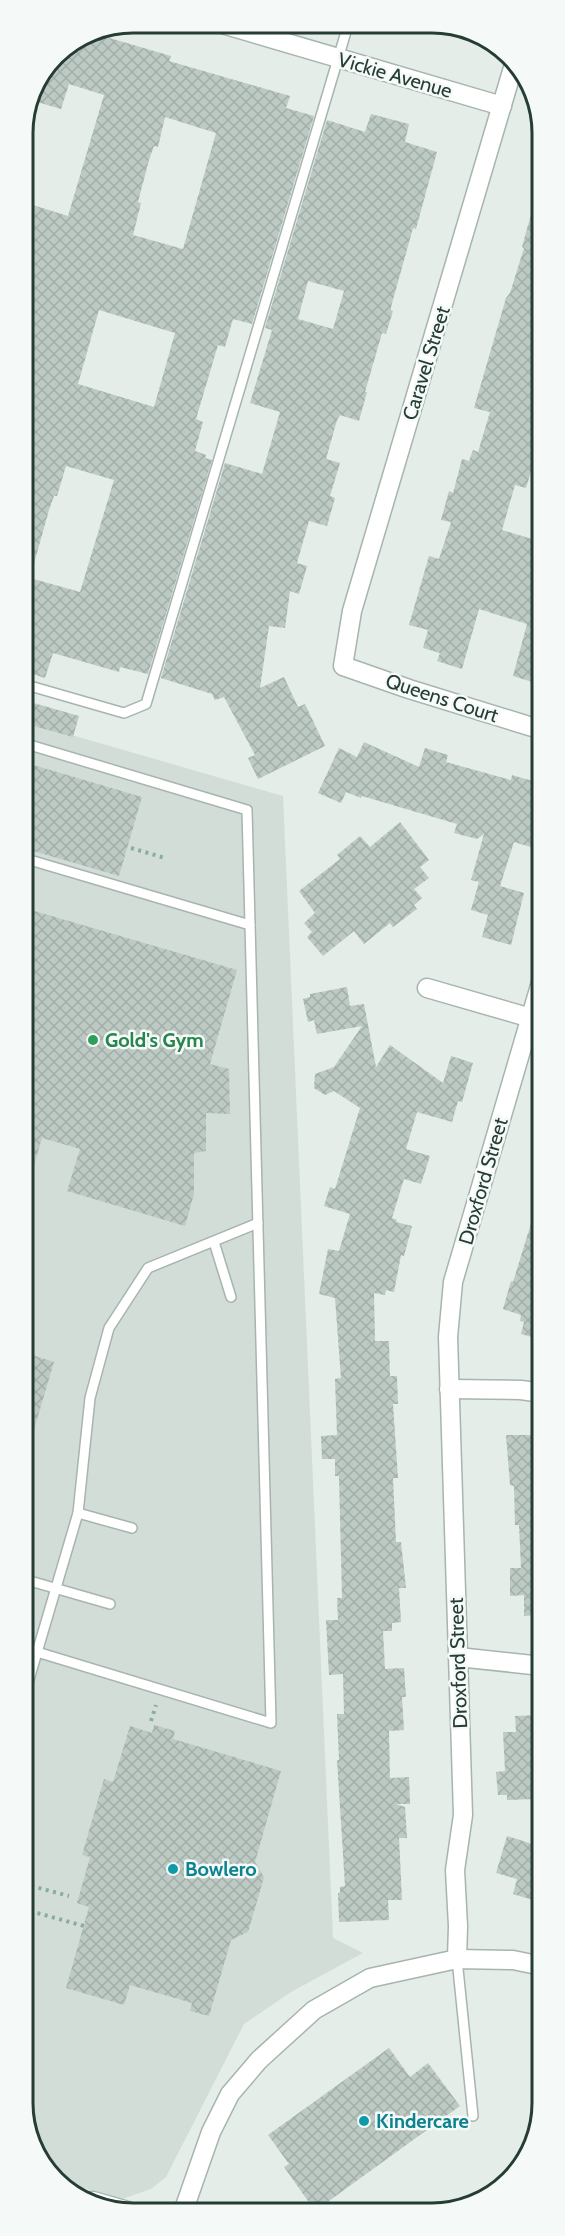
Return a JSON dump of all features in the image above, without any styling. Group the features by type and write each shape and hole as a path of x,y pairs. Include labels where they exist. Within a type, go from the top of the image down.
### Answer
{"street":[{"name":"Vickie Avenue","path":"253,33 502,106"},
{"name":"Caravel Street","path":"343,666 352,610 512,73"},
{"name":"Queens Court","path":"343,666 532,727"},
{"path":"427,988 531,1018"},
{"name":"Droxford Street","path":"457,1959 455,1870 463,1815 448,1337 453,1282 532,1014"},
{"path":"449,1389 532,1392"},
{"path":"459,1657 532,1665"},
{"path":"186,2203 211,2132 230,2094 267,2053 314,2010 370,1978 457,1959 513,1960 532,1964"}],"lane":[{"path":"33,687 124,713 146,704 346,33"},
{"path":"33,745 247,810 271,1723 37,1652"},
{"path":"33,861 250,926"},
{"path":"33,1666 78,1513 90,1398 110,1328 148,1268 258,1223"},
{"path":"214,1242 231,1297"},
{"path":"78,1513 132,1528"},
{"path":"33,1582 110,1604"},
{"path":"457,1959 473,2116"}],"path":[{"path":"130,848 165,858"},
{"path":"33,1886 69,1896"},
{"path":"33,1912 84,1926"}],"shaded area":[{"path":"33,724 283,796 333,1938 363,1953 291,1992 244,2024 166,2177 151,2189 119,2200 77,2185 58,2169 46,2153 36,2129 33,2103"}],"building":[{"path":"106,37 171,56 169,61 290,96 286,108 314,116 252,324 233,319 225,347 218,345 196,419 203,422 195,451 212,460 148,674 120,667 119,672 53,653 45,678 33,674 33,579 80,592 114,480 66,466 57,496 54,496 49,510 33,567 33,205 68,216 104,95 69,84 61,109 38,102 43,89 67,58 83,46","holes":["165,117 216,133 183,249 133,235 141,203 138,202 149,160 154,146 158,147","99,310 175,333 154,407 78,384"]},
{"path":"371,114 409,124 405,142 437,152 391,307 393,311 386,334 382,333 359,421 340,415 337,420 326,459 340,463 330,496 335,498 327,526 309,521 297,563 307,566 299,594 290,591 285,628 269,626 260,688 284,677 298,707 305,704 325,746 258,779 248,758 255,755 224,697 215,700 212,694 161,678 225,463 262,474 280,412 250,403 272,330 265,328 327,120 365,132","holes":["308,281 344,291 333,329 298,319"]},
{"path":"532,211 532,468 526,488 515,485 502,530 532,539 532,682 513,676 527,624 479,609 462,669 437,661 440,653 423,648 428,630 409,625 429,556 439,559 451,522 441,520 449,491 453,493 462,459 469,461 473,450 478,452 490,412 474,408 506,298 510,293 524,248 522,247"},
{"path":"33,703 79,716 73,737 33,726"},
{"path":"364,742 419,767 425,748 448,755 446,762 511,780 512,775 532,781 532,847 514,842 500,886 524,893 511,945 482,937 488,915 471,910 479,882 471,880 484,834 477,839 454,833 457,824 346,792 341,803 318,793 339,748 357,757"},
{"path":"33,765 142,797 119,876 33,851"},
{"path":"400,822 429,860 420,867 429,878 414,889 422,898 414,905 417,909 393,927 390,923 364,944 354,931 323,956 307,937 312,932 304,923 315,913 299,891 340,859 337,855 360,836 370,847"},
{"path":"33,911 237,970 210,1064 229,1069 230,1114 206,1113 206,1151 194,1153 194,1194 185,1226 67,1191 80,1149 42,1138 33,1169"},
{"path":"347,987 350,1006 364,1004 376,1067 390,1045 443,1083 451,1056 473,1063 462,1102 458,1101 452,1122 417,1112 406,1149 430,1156 421,1184 404,1179 392,1218 397,1220 396,1222 412,1226 404,1256 401,1255 394,1292 386,1290 385,1295 374,1293 375,1341 389,1341 390,1376 397,1376 398,1404 393,1404 398,1478 393,1478 396,1542 401,1542 406,1588 399,1588 401,1622 392,1623 392,1631 383,1631 385,1669 404,1668 406,1697 402,1697 404,1730 389,1731 390,1778 409,1777 410,1804 396,1804 405,1807 407,1838 399,1838 402,1900 388,1900 389,1920 339,1922 338,1893 340,1893 340,1887 345,1886 337,1760 339,1760 337,1714 344,1714 343,1674 329,1675 326,1620 338,1620 337,1598 342,1598 339,1476 335,1476 335,1459 322,1459 321,1436 337,1435 335,1379 341,1378 335,1298 319,1294 328,1249 339,1251 350,1214 324,1206 330,1187 335,1189 360,1108 334,1091 325,1095 314,1088 315,1074 334,1067 362,1026 317,1034 314,1020 308,1022 303,999 310,997 310,994"},
{"path":"532,1220 532,1337 521,1334 524,1322 520,1321 521,1315 503,1309 511,1281 513,1282"},
{"path":"33,1355 54,1362 33,1433"},
{"path":"506,1435 532,1435 532,1616 524,1616 524,1595 510,1596 510,1568 521,1568 519,1525 515,1525 514,1486 510,1485"},
{"path":"532,1715 532,1799 507,1800 507,1795 498,1795 496,1772 505,1771 503,1732 516,1732 515,1716"},
{"name":"Bowlero","path":"154,1725 175,1731 173,1739 281,1771 255,1862 264,1877 248,1932 231,1940 209,2016 190,2011 192,2003 130,1985 124,2005 66,1988 89,1907 77,1903 90,1857 82,1855 104,1779 113,1782 130,1726 152,1733"},
{"path":"507,1836 532,1844 532,1900 513,1894 517,1879 496,1873"},
{"name":"Kindercare","path":"389,2048 410,2077 428,2063 460,2106 326,2203 309,2203 284,2167 289,2164 268,2135"}],"place":[{"name":"Gold's Gym","path":"93,1040"},
{"name":"Bowlero","path":"173,1869"},
{"name":"Kindercare","path":"364,2121"}]}
